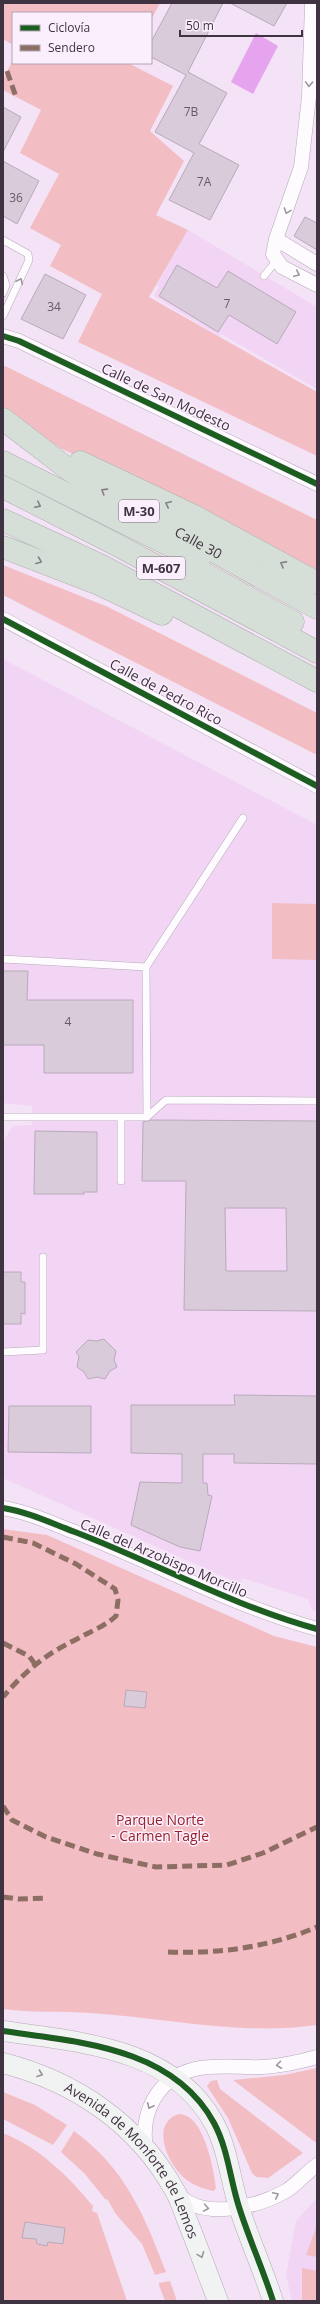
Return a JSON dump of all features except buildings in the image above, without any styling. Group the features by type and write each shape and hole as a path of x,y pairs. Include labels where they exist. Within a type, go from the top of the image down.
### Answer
{"highway":[{"path":"8,422 74,459 196,517 317,583"},
{"name":"Calle 30","path":"8,422 68,469 111,495 317,608"},
{"name":"M-607","path":"3,462 317,618"},
{"path":"35,479 103,521 229,585 317,635"},
{"name":"M-607","path":"3,487 115,544 317,652"},
{"path":"3,508 110,555 317,664"},
{"path":"3,520 102,566 317,681"},
{"path":"3,547 99,584 317,689"}],"street":[{"path":"312,3 309,98 301,167 276,239 273,254 282,266 317,285"},
{"path":"276,239 317,264"},
{"name":"Calle de San Modesto","path":"3,336 19,341 317,484"},
{"name":"Calle de Pedro Rico","path":"3,619 317,786"},
{"name":"Calle del Arzobispo Morcillo","path":"3,1498 17,1510"},
{"name":"Calle del Arzobispo Morcillo","path":"3,1508 17,1510 94,1540 250,1607 317,1629"},
{"path":"3,2031 108,2048 150,2063 175,2078 202,2105 214,2122 223,2143 239,2206 273,2301"},
{"path":"146,2149 144,2133 149,2106 156,2094 175,2078 195,2069 210,2067 263,2067 317,2057"},
{"name":"Avenida de Monforte de Lemos","path":"3,2063 42,2075 86,2096 108,2112 146,2149 176,2192 218,2301"},
{"path":"176,2192 183,2199 204,2208 218,2210 239,2206 267,2199 286,2190 317,2165"}],"lane":[{"path":"3,240 28,254 29,260 3,316"},
{"path":"264,276 277,260"},
{"path":"3,276 6,286 3,293"},
{"path":"147,1117 146,967 244,818"},
{"path":"3,959 146,967"},
{"path":"3,1117 147,1117 166,1100 317,1101"},
{"path":"121,1117 121,1181"},
{"path":"3,1352 43,1350 43,1257"}],"shaded area":[{"path":"256,33 278,46 253,94 231,82"},
{"path":"188,230 317,307 317,389 221,334 219,336 154,296 159,287 157,285"},
{"path":"3,659 317,825 317,1612 311,1609 308,1599 242,1578 240,1584 3,1478 3,1141 13,1126 32,1125 32,1106 3,1103"},
{"path":"317,2198 317,2301 292,2301 286,2275 296,2221"}],"green space":[{"path":"3,3 160,3 152,18 152,12 12,12 12,44 3,39"},
{"path":"12,62 12,64 130,64 173,86 150,131 184,161 156,215 188,230 149,297 317,392 317,456 78,342 102,294 50,266 61,245 30,228 59,174 20,153 41,110 3,90 3,79"},
{"path":"3,365 317,520 317,570 60,448 3,410"},
{"path":"3,565 108,607 317,713 317,755 3,595"},
{"path":"272,903 317,904 317,960 272,959"},
{"name":"Parque Norte - Carmen Tagle","path":"3,1529 47,1535 274,1636 317,1647 317,2025 289,2028 232,2027 119,2015 3,2009"},
{"path":"317,2068 317,2141 315,2142 233,2080 284,2075"},
{"path":"217,2080 220,2089 303,2153 268,2178 256,2177 252,2173 228,2118 207,2086 211,2081"},
{"path":"3,2092 35,2105 67,2125 53,2145 3,2119"},
{"path":"179,2114 188,2116 195,2123 206,2144 213,2169 216,2188 214,2191 186,2180 177,2170 167,2153 163,2134 165,2126 170,2119"},
{"path":"74,2131 107,2161 120,2177 141,2212 166,2272 155,2275 142,2244 115,2213 108,2200 105,2199 85,2174 61,2152"},
{"path":"3,2133 16,2139 41,2155 74,2184 93,2206 92,2211 97,2213 127,2301 3,2301"},
{"path":"317,2225 317,2257 306,2255"},
{"path":"302,2268 317,2271 317,2301 302,2301"},
{"path":"170,2281 177,2301 165,2301 159,2285 159,2283"}],"marked path":[{"path":"7,71 16,97"},
{"path":"3,1537 33,1543 76,1564 115,1589 118,1600 116,1616 102,1626 46,1657 19,1679 3,1697"},
{"path":"3,1643 29,1656 35,1664"},
{"path":"3,1806 12,1820 46,1837 97,1854 156,1867 227,1865 263,1853 317,1827"},
{"path":"3,1897 18,1899 47,1898"},
{"path":"168,1952 206,1952 244,1948 281,1940 317,1927"}],"cycle path":[{"path":"3,336 19,341 317,484"},
{"path":"3,619 317,786"},
{"path":"3,1508 30,1515 105,1544 195,1584 255,1608 286,1620 317,1629"},
{"path":"3,2031 62,2039 121,2053 149,2063 174,2078 196,2098 214,2123 223,2143 239,2207 273,2301"}]}
